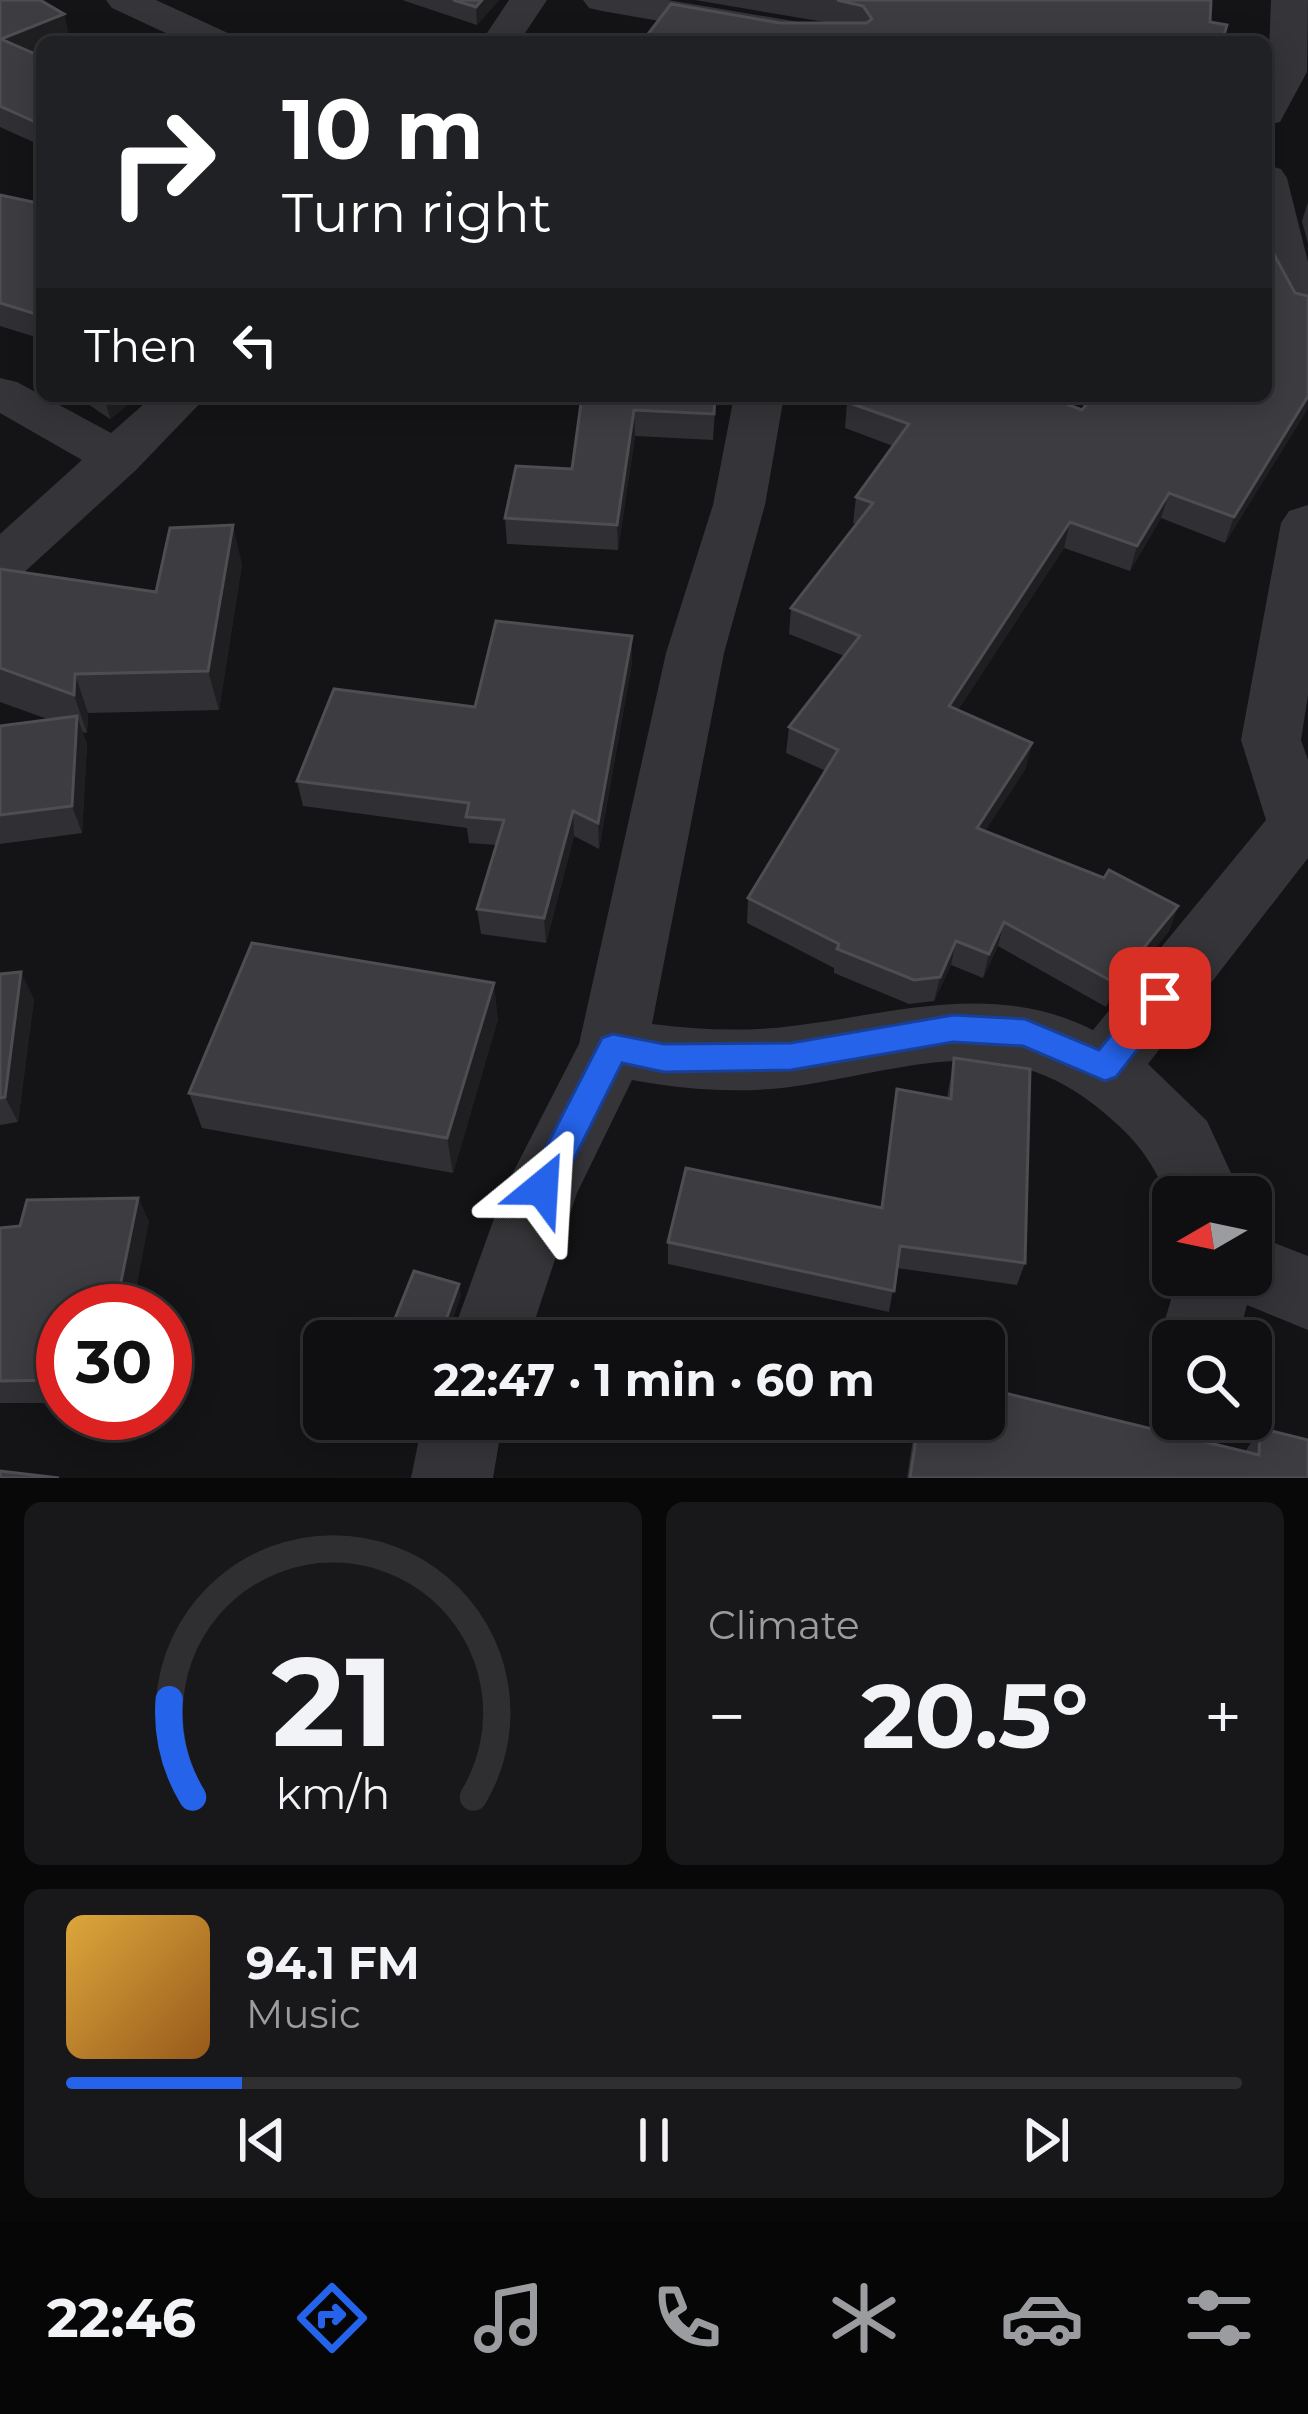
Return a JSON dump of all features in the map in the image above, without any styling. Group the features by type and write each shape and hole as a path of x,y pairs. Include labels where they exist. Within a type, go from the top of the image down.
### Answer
{"street":[{"path":"125,0 203,36"},
{"path":"504,36 528,0"},
{"path":"602,0 797,36"},
{"path":"1272,105 1286,86 1296,55 1297,14"},
{"path":"1272,203 1291,281 1308,306"},
{"path":"0,393 118,458"},
{"path":"0,564 176,402"},
{"path":"496,1320 542,1188 613,1048 695,653 739,505 758,402"},
{"path":"1105,1067 1303,825 1271,740 1308,523"},
{"path":"613,1048 664,1058 791,1057 953,1028 1025,1032 1105,1067 1155,1112 1196,1159 1200,1176"},
{"path":"1272,1278 1308,1293"},
{"path":"452,1478 459,1440"}],"building":[{"path":"0,0 40,0 64,14 1,39 36,54 36,122 0,106"},
{"path":"453,0 482,0 476,7"},
{"path":"837,0 1211,0 1210,22 1227,25 1224,36 647,36 671,4 780,23 867,23 872,19 863,6"},
{"path":"0,195 36,203 36,314 0,303"},
{"path":"1272,251 1295,293 1308,296 1308,396 1234,517 1169,493 1137,546 1070,522 949,706 1032,743 977,828 1104,878 1109,870 1178,906 1115,983 1004,922 989,954 956,941 940,977 914,980 837,949 839,944 748,898 838,750 789,727 860,636 791,608 873,503 856,497 909,424 847,402 1061,402 1082,410 1088,402 1272,402"},
{"path":"581,402 715,402 714,414 634,410 617,525 505,518 516,466 572,469"},
{"path":"233,525 208,671 75,674 74,695 0,668 0,569 156,592 170,528"},
{"path":"496,621 632,636 598,823 573,811 544,918 477,909 504,820 466,817 469,803 297,781 334,689 475,707"},
{"path":"77,716 72,806 0,815 0,726"},
{"path":"252,943 494,983 447,1138 189,1093"},
{"path":"21,972 5,1097 0,1098 0,974"},
{"path":"954,1058 1030,1069 1025,1263 900,1246 894,1291 668,1242 686,1168 882,1208 897,1089 951,1099"},
{"path":"138,1198 120,1284 36,1284 36,1380 0,1381 0,1228 20,1226 27,1200"},
{"path":"414,1271 459,1284 446,1320 394,1320"},
{"path":"1005,1393 1152,1429 1152,1440 1197,1440 1259,1455 1260,1440 1272,1440 1272,1431 1308,1440 1308,1478 910,1478 916,1440 1005,1440"},
{"path":"0,1471 59,1478 0,1478"}],"route":[{"path":"542,1188 613,1048 664,1058 791,1057 953,1028 1025,1032 1105,1067 1160,998"}]}
